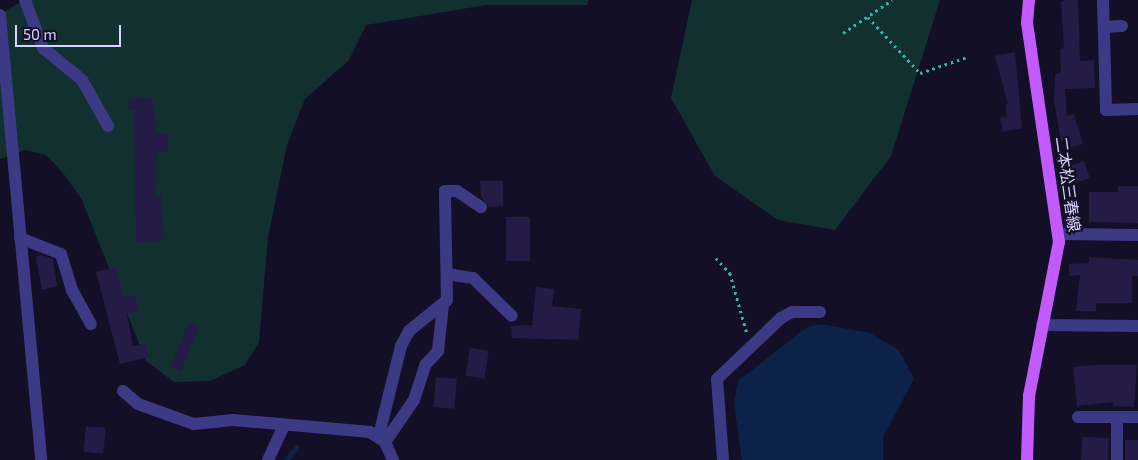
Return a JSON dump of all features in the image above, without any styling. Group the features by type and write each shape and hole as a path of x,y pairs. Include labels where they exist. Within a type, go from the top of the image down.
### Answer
{"main road":[{"name":"二本松三春線","path":"1027,460 1028,396 1059,234 1027,23 1029,0"}],"street":[{"path":"25,0 43,48 82,80 108,126"},
{"path":"1103,0 1106,110 1138,109"},
{"path":"0,15 41,460"},
{"path":"1104,27 1122,26"},
{"path":"393,460 382,439 401,346 409,331 447,300 445,191 457,191 481,207"},
{"path":"1059,234 1138,234"},
{"path":"20,238 61,254 72,290 91,324"},
{"path":"447,274 473,278 512,316"},
{"path":"382,439 414,400 426,364 438,351 443,305"},
{"path":"723,460 717,379 750,346 792,312 820,312"},
{"path":"1042,326 1138,326"},
{"path":"123,391 138,404 194,424 233,420 382,439"},
{"path":"1078,416 1138,417"},
{"path":"1117,417 1117,460"},
{"path":"268,460 284,426"}],"path":[{"path":"843,33 892,0"},
{"path":"868,17 920,73 967,57"},
{"path":"716,258 730,273 750,346"}],"green space":[{"path":"24,0 589,0 587,5 486,5 366,25 349,60 305,99 287,145 268,237 259,342 245,365 210,381 174,382 146,361 82,200 63,173 46,155 26,150 0,159 0,14"},
{"path":"692,0 940,0 891,156 835,230 778,220 715,176 671,98"}],"water":[{"path":"821,324 870,333 899,350 914,379 883,437 883,460 742,460 734,404 738,381 807,327"}],"building":[{"path":"1065,0 1078,0 1080,61 1094,60 1095,88 1065,89 1067,116 1074,114 1083,144 1071,147 1068,139 1061,142 1054,101 1055,74 1061,73 1060,49 1064,48 1061,2"},
{"path":"1015,52 1022,128 1003,132 1000,118 1007,117 1005,105 1008,104 995,56"},
{"path":"129,97 152,98 157,133 168,134 167,152 157,152 155,195 161,195 164,240 136,243 134,110 128,110"},
{"path":"1084,161 1090,178 1075,183 1069,166"},
{"path":"480,181 503,181 503,206 489,207 481,197"},
{"path":"1118,186 1138,186 1138,223 1089,222 1089,192 1118,192"},
{"path":"506,217 530,217 530,261 506,261"},
{"path":"42,255 53,259 57,286 42,290 36,257"},
{"path":"1089,257 1138,260 1138,276 1132,276 1132,303 1096,303 1096,311 1076,311 1080,275 1069,276 1069,264 1089,263"},
{"path":"116,267 123,297 135,295 139,311 127,314 133,346 145,343 149,357 120,364 96,272"},
{"path":"536,287 554,289 552,306 581,309 578,340 512,338 511,326 532,325"},
{"path":"189,322 199,326 181,371 171,367"},
{"path":"470,348 489,351 484,379 466,376"},
{"path":"1137,365 1134,407 1113,406 1113,402 1077,406 1073,367"},
{"path":"436,377 457,379 454,409 433,407"},
{"path":"86,426 106,428 103,454 83,452"},
{"path":"1082,437 1109,438 1108,460 1081,460"},
{"path":"1125,440 1138,440 1138,460 1125,460"}],"waterway":[{"path":"286,460 296,448"}]}
